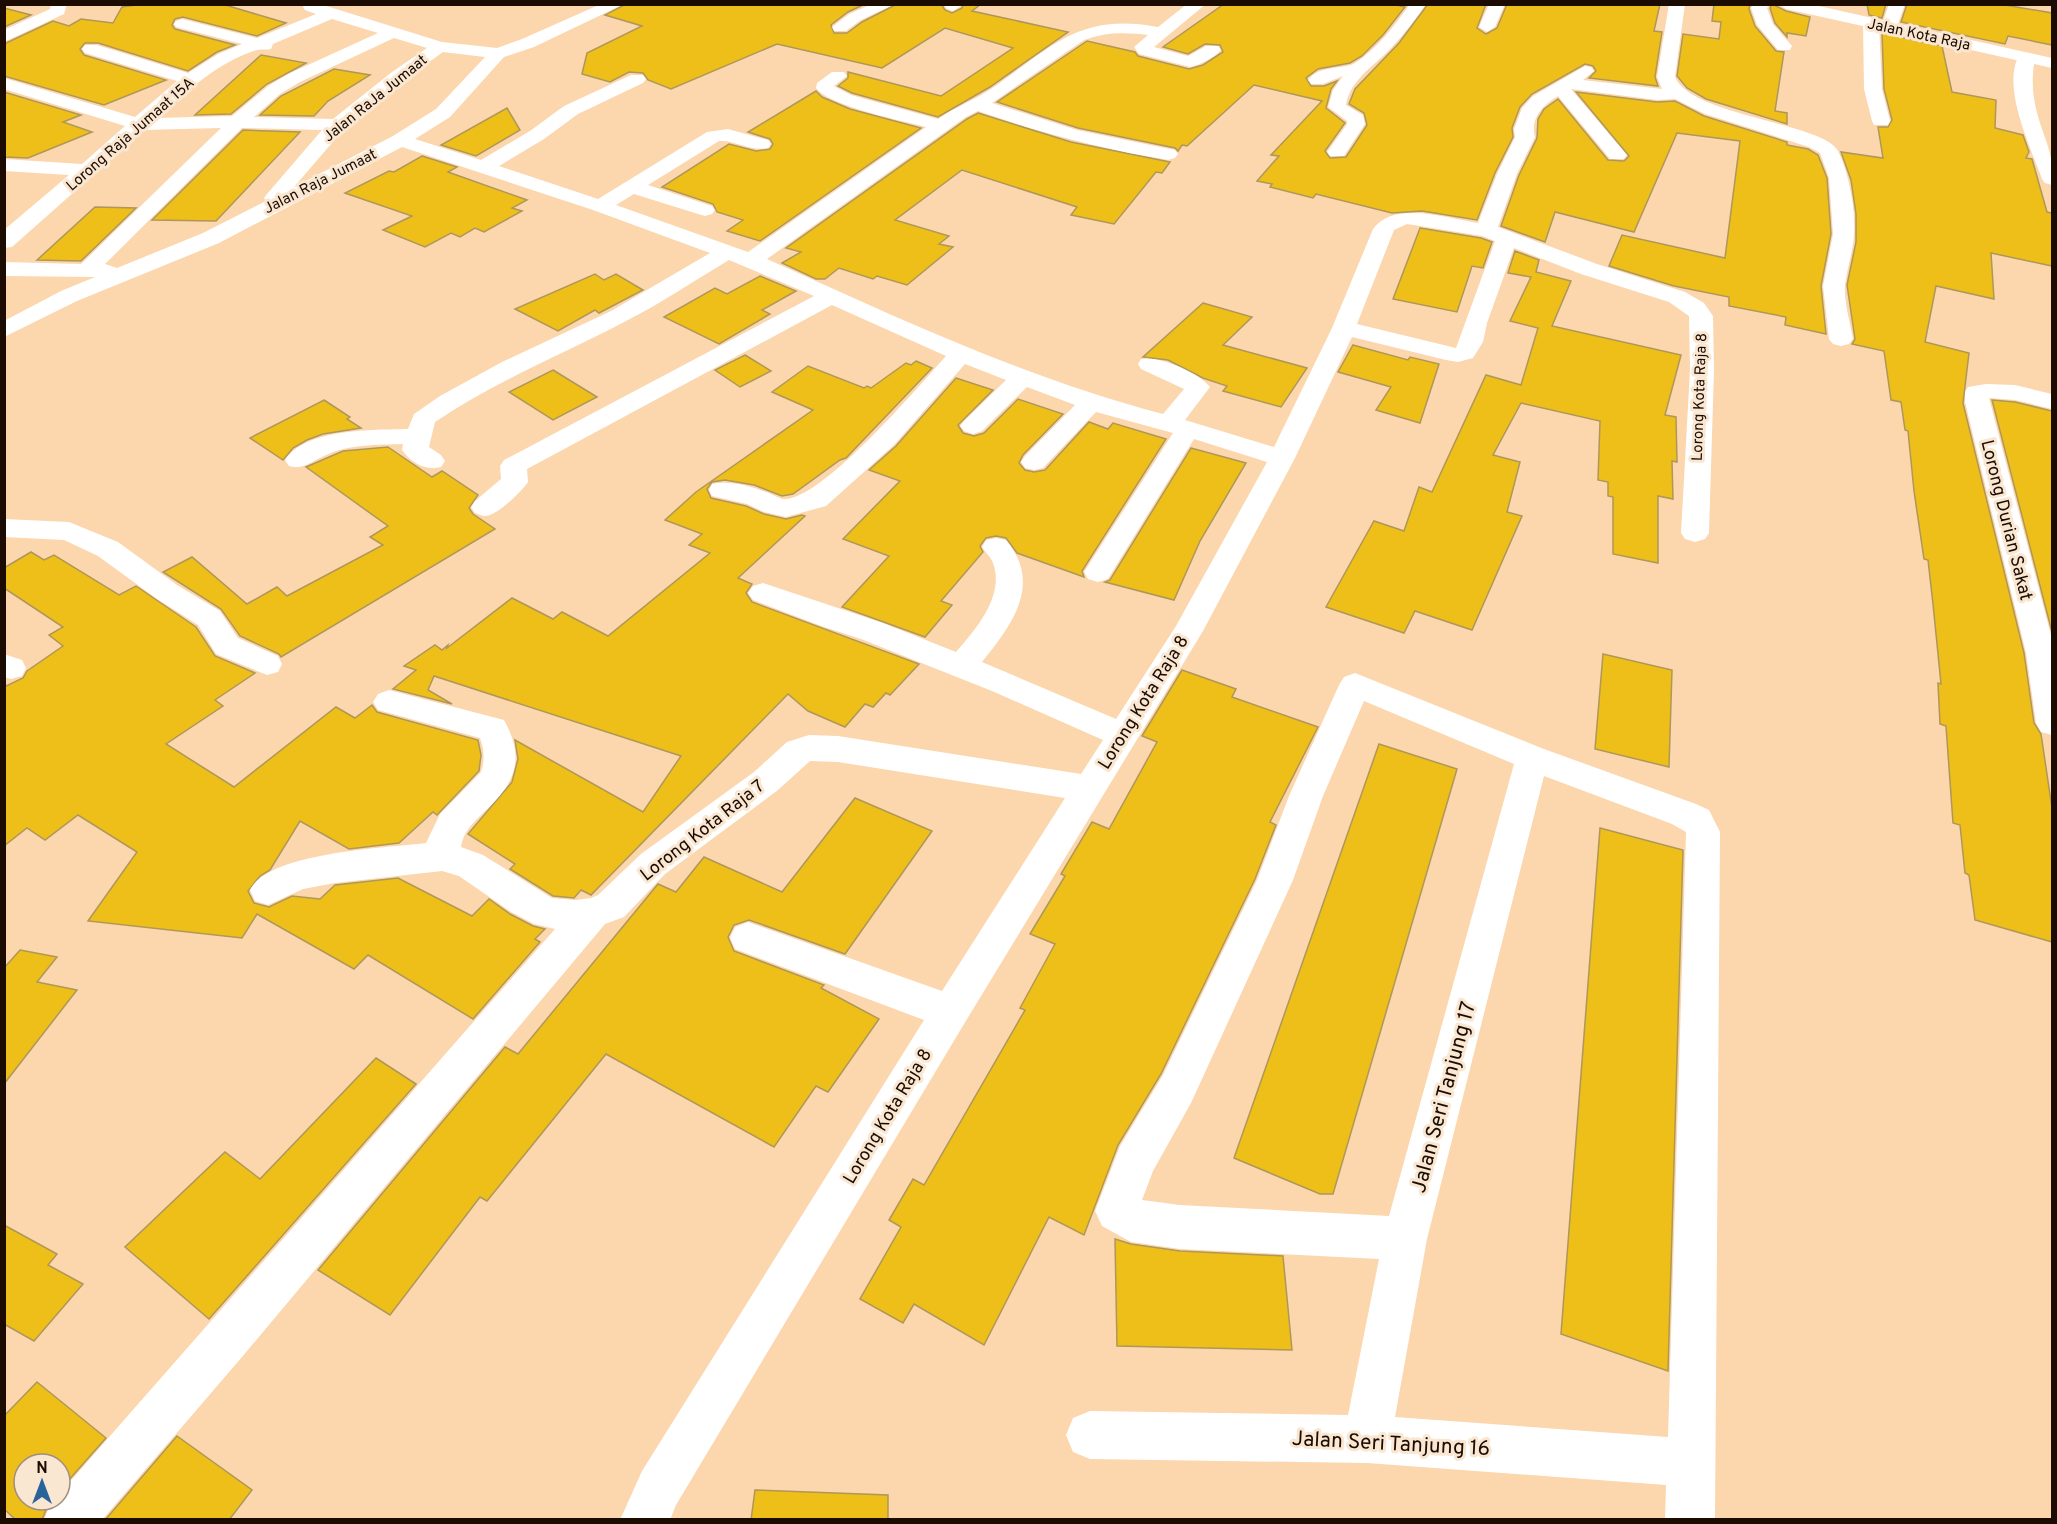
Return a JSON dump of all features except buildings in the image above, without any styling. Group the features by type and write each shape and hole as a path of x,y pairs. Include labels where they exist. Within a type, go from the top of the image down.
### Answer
{"street":[{"path":"4,37 58,11 59,4"},
{"path":"302,4 440,47 498,52 528,43 616,4"},
{"path":"840,27 855,17 887,4"},
{"path":"1198,4 1143,47 1145,50 1190,62 1201,70 1202,77"},
{"path":"1337,152 1356,124 1356,119 1337,107 1338,96 1358,70 1383,47 1418,4"},
{"path":"1486,27 1497,4"},
{"path":"1672,85 1677,4"},
{"path":"1762,4 1759,8 1765,25 1784,46"},
{"name":"Jalan Kota Raja","path":"1786,4 2052,63"},
{"path":"1889,27 1896,4"},
{"name":"Lorong Raja Jumaat 15A","path":"4,242 190,79 224,58 331,13"},
{"path":"1871,23 1873,89 1881,121"},
{"path":"182,24 281,50"},
{"path":"751,260 959,113 994,95 1078,36 1092,30 1131,28 1163,33"},
{"path":"86,271 189,172 237,122 274,90 394,32"},
{"name":"Jalan RaJa Jumaat","path":"266,208 318,144 337,125 398,76 440,47"},
{"path":"91,49 190,79"},
{"path":"1190,62 1212,50"},
{"name":"Jalan Raja Jumaat","path":"4,330 69,296 135,271 211,238 400,140 443,113 498,52"},
{"path":"304,56 327,63"},
{"path":"2026,58 2022,74 2024,100 2052,179"},
{"path":"1317,80 1341,69 1358,70"},
{"path":"1344,328 1446,353 1458,355 1465,353 1471,342 1496,234 1507,174 1525,137 1523,129 1531,108 1539,100 1585,71"},
{"path":"838,76 826,83 825,88 830,93 942,126"},
{"path":"484,161 537,135 549,124 572,110 637,79"},
{"path":"4,83 138,124 237,122 337,125"},
{"path":"1564,85 1658,94 1672,85"},
{"path":"1564,85 1617,155"},
{"path":"1672,85 1712,110 1816,143 1828,150 1839,178 1844,234 1834,286 1841,339"},
{"path":"977,105 1031,124 1109,145 1168,154"},
{"path":"617,196 714,136 728,135 761,144"},
{"path":"400,140 617,196 705,210"},
{"path":"4,165 88,170"},
{"path":"617,196 725,253 751,260 961,354 1092,404 1178,426 1282,458"},
{"name":"Lorong Kota Raja 8","path":"654,1509 808,1246 950,1012 1188,631 1282,458 1344,328 1383,229 1388,224 1405,218 1496,234 1589,269 1677,297 1696,308 1701,316 1702,370 1695,533"},
{"path":"432,461 415,450 423,419 449,401 511,367 619,316 725,253"},
{"path":"4,269 135,271"},
{"path":"485,507 515,482 513,466 830,297"},
{"path":"722,490 756,497 774,506 786,508 816,500 885,438 961,354"},
{"path":"1098,572 1198,387 1186,379 1150,364"},
{"path":"973,426 1022,378"},
{"name":"Lorong Durian Sakat","path":"2052,402 1992,389 1977,392 1977,402 2041,653 2052,723"},
{"path":"1034,462 1092,404"},
{"path":"298,460 313,449 345,439 417,436"},
{"path":"4,528 69,531 108,549 167,592 209,618 227,646 267,664"},
{"path":"961,667 991,630 1007,598 1010,580 1007,562 996,547"},
{"path":"763,593 832,619 872,631 1071,711 1122,735"},
{"path":"1405,1239 1180,1227 1131,1220 1117,1212 1135,1161 1177,1089 1275,880 1306,796 1354,685 1532,758 1696,820 1703,832 1690,1520"},
{"path":"268,890 296,876 335,868 442,856 445,837 458,819 498,777 501,746 493,729 389,702"},
{"name":"Lorong Kota Raja 7","path":"442,856 471,865 524,901 548,913 576,916 611,906 654,864 684,840 766,781 799,751 809,748 838,749 1089,789"},
{"name":"Jalan Seri Tanjung 17","path":"1367,1439 1405,1239 1532,758"},
{"path":"69,1520 592,913"},
{"path":"748,938 950,1012"},
{"name":"Jalan Seri Tanjung 16","path":"1090,1435 1367,1439 1691,1463"}]}
